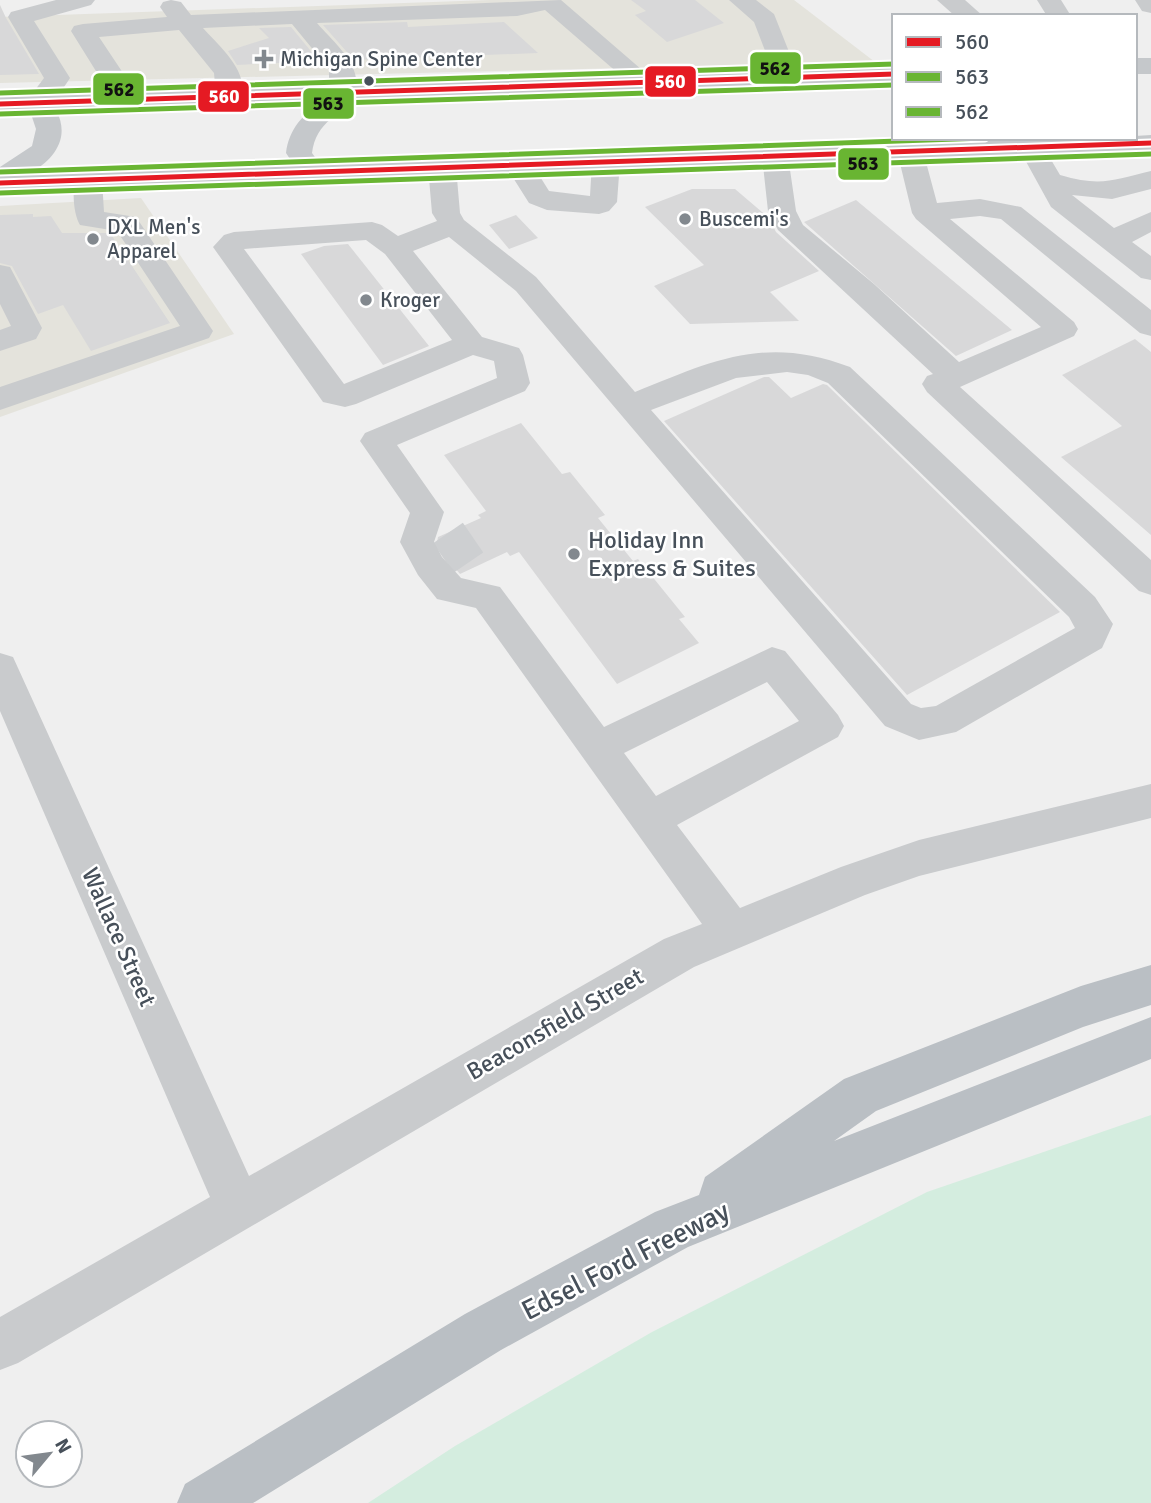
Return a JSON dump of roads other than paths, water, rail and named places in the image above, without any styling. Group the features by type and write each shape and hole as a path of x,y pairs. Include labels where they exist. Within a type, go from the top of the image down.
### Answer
{"highway":[{"path":"673,1229 860,1095 1081,1007 1151,985"},
{"name":"Edsel Ford Freeway","path":"204,1503 483,1332 673,1229 1151,1038"}],"main road":[{"path":"0,104 892,75"},
{"path":"312,171 299,153 302,132 351,92"},
{"path":"0,180 36,156 49,142 52,130 49,118 39,102"},
{"path":"0,180 88,180 775,156 900,147 1151,143"}],"street":[{"path":"39,102 57,78 20,17 83,0"},
{"path":"167,0 227,72 229,96"},
{"path":"123,100 112,76 83,31 225,19 517,9 586,0"},
{"path":"741,0 765,19 786,78"},
{"path":"949,0 968,14"},
{"path":"1147,0 1151,6"},
{"path":"552,4 643,82"},
{"path":"298,16 342,68 351,92"},
{"path":"0,26 26,25"},
{"path":"900,147 926,212 1092,315 1151,326"},
{"path":"1031,147 1061,201 1151,271"},
{"path":"775,156 782,211 792,230 864,291 955,376"},
{"path":"519,165 539,197 547,201 599,205 603,202 606,162"},
{"path":"442,167 446,213 453,225 526,284 630,406 898,715 919,724 943,721 1088,638 1095,624 1082,607 839,374 820,364 764,361 726,369 630,406"},
{"path":"1050,181 1102,193 1130,188 1151,178"},
{"path":"0,399 198,331 126,223 90,219 88,180"},
{"path":"926,212 998,208 1011,213 1092,315"},
{"path":"1111,241 1151,221"},
{"path":"395,248 453,225"},
{"path":"471,344 345,396 334,394 227,247 234,241 372,231 395,248 471,344 508,355 514,383 376,441 438,522 417,542 429,566 450,589 480,582 596,749 732,931"},
{"path":"0,274 27,328 25,332 0,341"},
{"path":"1092,315 938,384 1151,581"},
{"path":"596,749 772,662 825,726 649,820"},
{"name":"Wallace Street","path":"0,668 238,1206"},
{"name":"Beaconsfield Street","path":"0,1345 679,953 855,880 919,858 1151,801"}],"tunnel":[{"path":"448,533 472,568"}],"place":[{"name":"Michigan Spine Center","path":"264,59"},
{"name":"Buscemi's","path":"685,219"},
{"name":"DXL Men's Apparel","path":"93,239"},
{"name":"Kroger","path":"366,300"},
{"name":"Holiday Inn Express & Suites","path":"574,554"}]}
